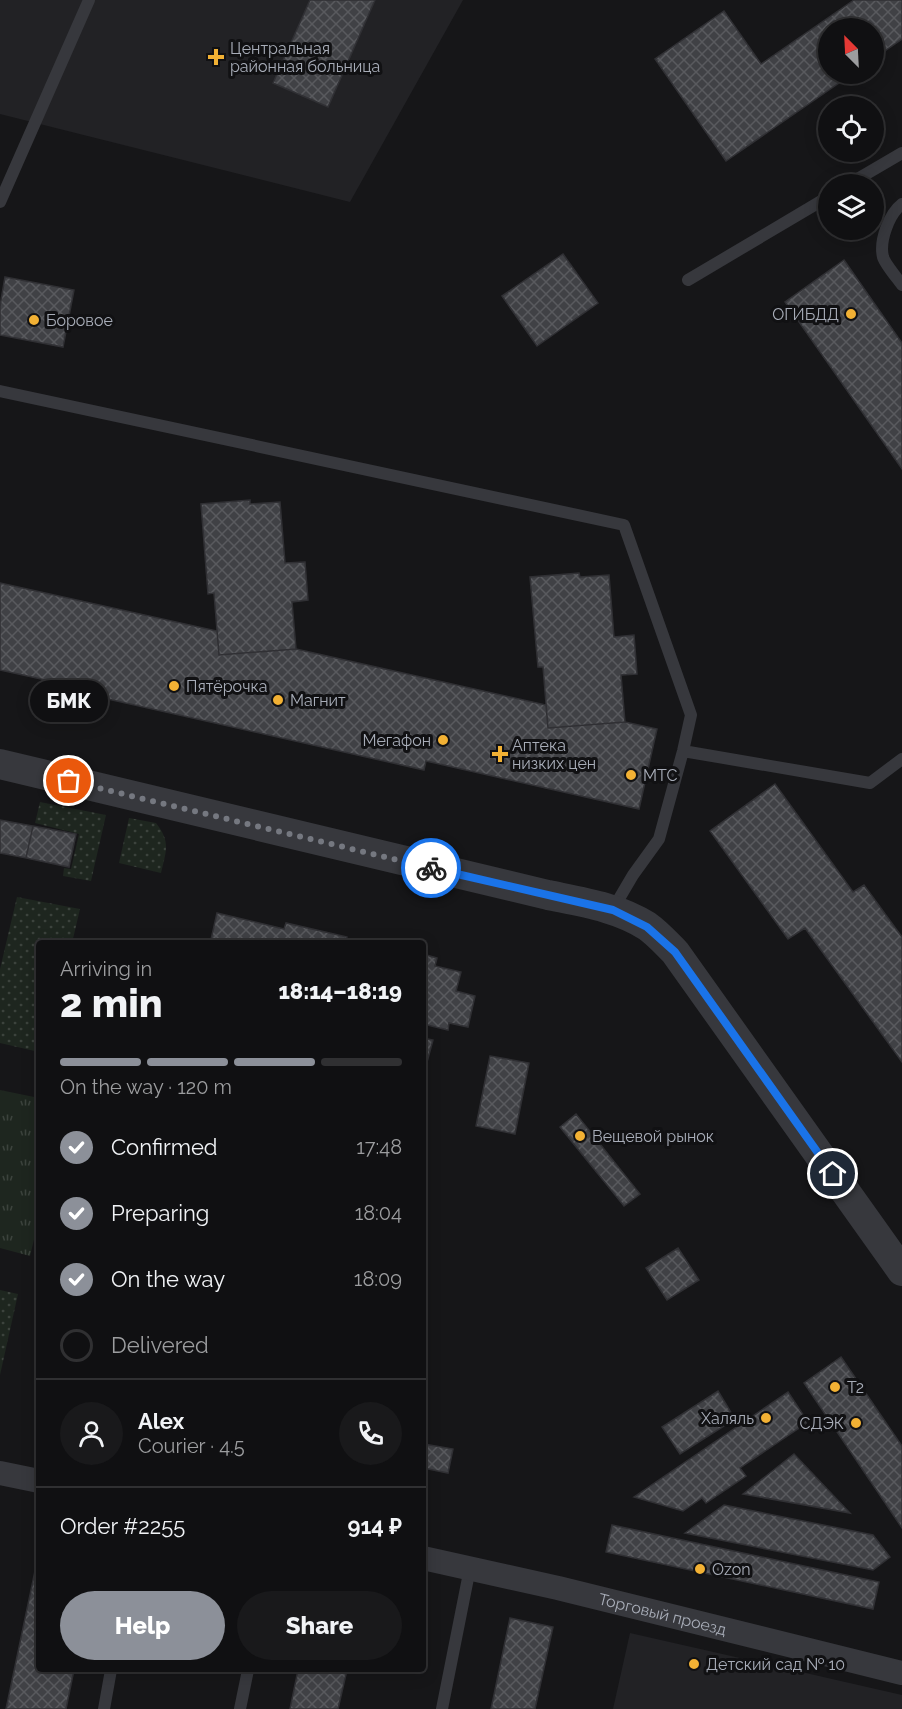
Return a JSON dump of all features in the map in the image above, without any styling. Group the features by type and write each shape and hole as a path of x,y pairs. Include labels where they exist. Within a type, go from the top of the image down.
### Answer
{"street":[{"path":"0,765 613,910 647,927 675,952 902,1271"},
{"path":"0,1473 36,1480"},
{"name":"Торговый проезд","path":"426,1559 558,1588 902,1673"}],"lane":[{"path":"0,202 89,0"},
{"path":"866,174 902,153"},
{"path":"688,280 818,203"},
{"path":"902,204 895,210 883,236 883,258 902,285"},
{"path":"0,391 624,525 691,716 659,839 633,875 613,910"},
{"path":"683,751 870,783 902,759"},
{"path":"442,1709 470,1568"},
{"path":"104,1709 111,1672"},
{"path":"240,1709 248,1672"}],"shaded area":[{"name":"Центральная районная больница","path":"0,0 463,0 350,202 0,114"},
{"name":"Детский сад № 10","path":"630,1633 902,1695 902,1709 613,1709"}],"green space":[{"path":"40,802 106,815 91,881 63,876 64,868 71,869 79,834 35,823"},
{"path":"129,818 156,823 161,830 166,847 161,873 119,863"},
{"path":"17,897 80,909 73,940 36,940 36,1051 0,1043 0,969"},
{"path":"0,1090 36,1097 36,1231 30,1256 0,1248"},
{"path":"0,1290 18,1294 0,1375"}],"building":[{"path":"310,0 375,0 328,107 273,83"},
{"path":"854,0 902,0 902,39 884,51 884,18 828,18"},
{"path":"724,11 761,64 818,25 818,84 838,84 726,161 655,59"},
{"path":"563,254 598,303 537,346 502,296"},
{"path":"844,260 902,343 902,469 785,302"},
{"name":"Боровое","path":"5,277 74,290 63,347 0,335 0,306"},
{"path":"250,500 250,504 280,502 285,563 305,562 308,600 292,602 296,649 219,655 214,593 208,594 201,504"},
{"path":"579,573 580,577 609,575 614,637 634,635 637,674 621,675 625,722 548,728 543,667 538,667 530,577"},
{"path":"0,583 217,631 219,655 296,649 546,705 548,728 625,722 657,729 639,809 426,761 424,770 63,689 64,684 0,670"},
{"path":"775,784 853,892 864,885 902,937 902,1062 805,928 788,939 710,831"},
{"path":"0,820 33,826 26,858 0,853"},
{"path":"33,826 76,834 69,867 26,858"},
{"path":"217,913 284,929 286,923 347,937 346,940 211,940"},
{"path":"426,955 437,958 435,966 461,972 456,991 475,996 468,1027 449,1023 448,1030 426,1025"},
{"path":"426,1039 433,1040 426,1066"},
{"path":"490,1056 529,1063 515,1134 476,1126"},
{"path":"576,1114 640,1194 624,1206 560,1127"},
{"path":"678,1248 699,1280 667,1300 646,1268"},
{"path":"841,1357 902,1446 902,1528 804,1383"},
{"path":"718,1391 735,1419 680,1454 662,1427"},
{"path":"788,1392 808,1422 740,1468 746,1476 706,1503 702,1498 683,1511 634,1497"},
{"path":"426,1444 453,1449 448,1473 426,1469"},
{"path":"794,1454 850,1513 743,1494"},
{"path":"724,1505 873,1535 890,1557 873,1570 685,1533"},
{"path":"612,1525 879,1582 873,1609 606,1552"},
{"path":"36,1566 36,1672 74,1672 66,1709 6,1709"},
{"path":"510,1618 553,1627 535,1709 491,1709"},
{"path":"298,1672 347,1672 338,1709 290,1709"}],"way so far":[{"path":"69,781 431,868"}],"place":[{"name":"Центральная районная больница","path":"216,57"},
{"name":"ОГИБДД","path":"851,314"},
{"name":"Боровое","path":"34,320"},
{"name":"Пятёрочка","path":"174,686"},
{"name":"Магнит","path":"278,700"},
{"name":"Мегафон","path":"443,740"},
{"name":"Аптека низких цен","path":"500,754"},
{"name":"МТС","path":"631,775"},
{"name":"БМК","path":"69,781"},
{"name":"Вещевой рынок","path":"580,1136"},
{"name":"T2","path":"835,1387"},
{"name":"Халяль","path":"766,1418"},
{"name":"СДЭК","path":"856,1423"},
{"name":"Ozon","path":"700,1569"},
{"name":"Детский сад № 10","path":"694,1664"}],"route":[{"path":"431,868 613,910 647,927 675,952 833,1174"}]}
